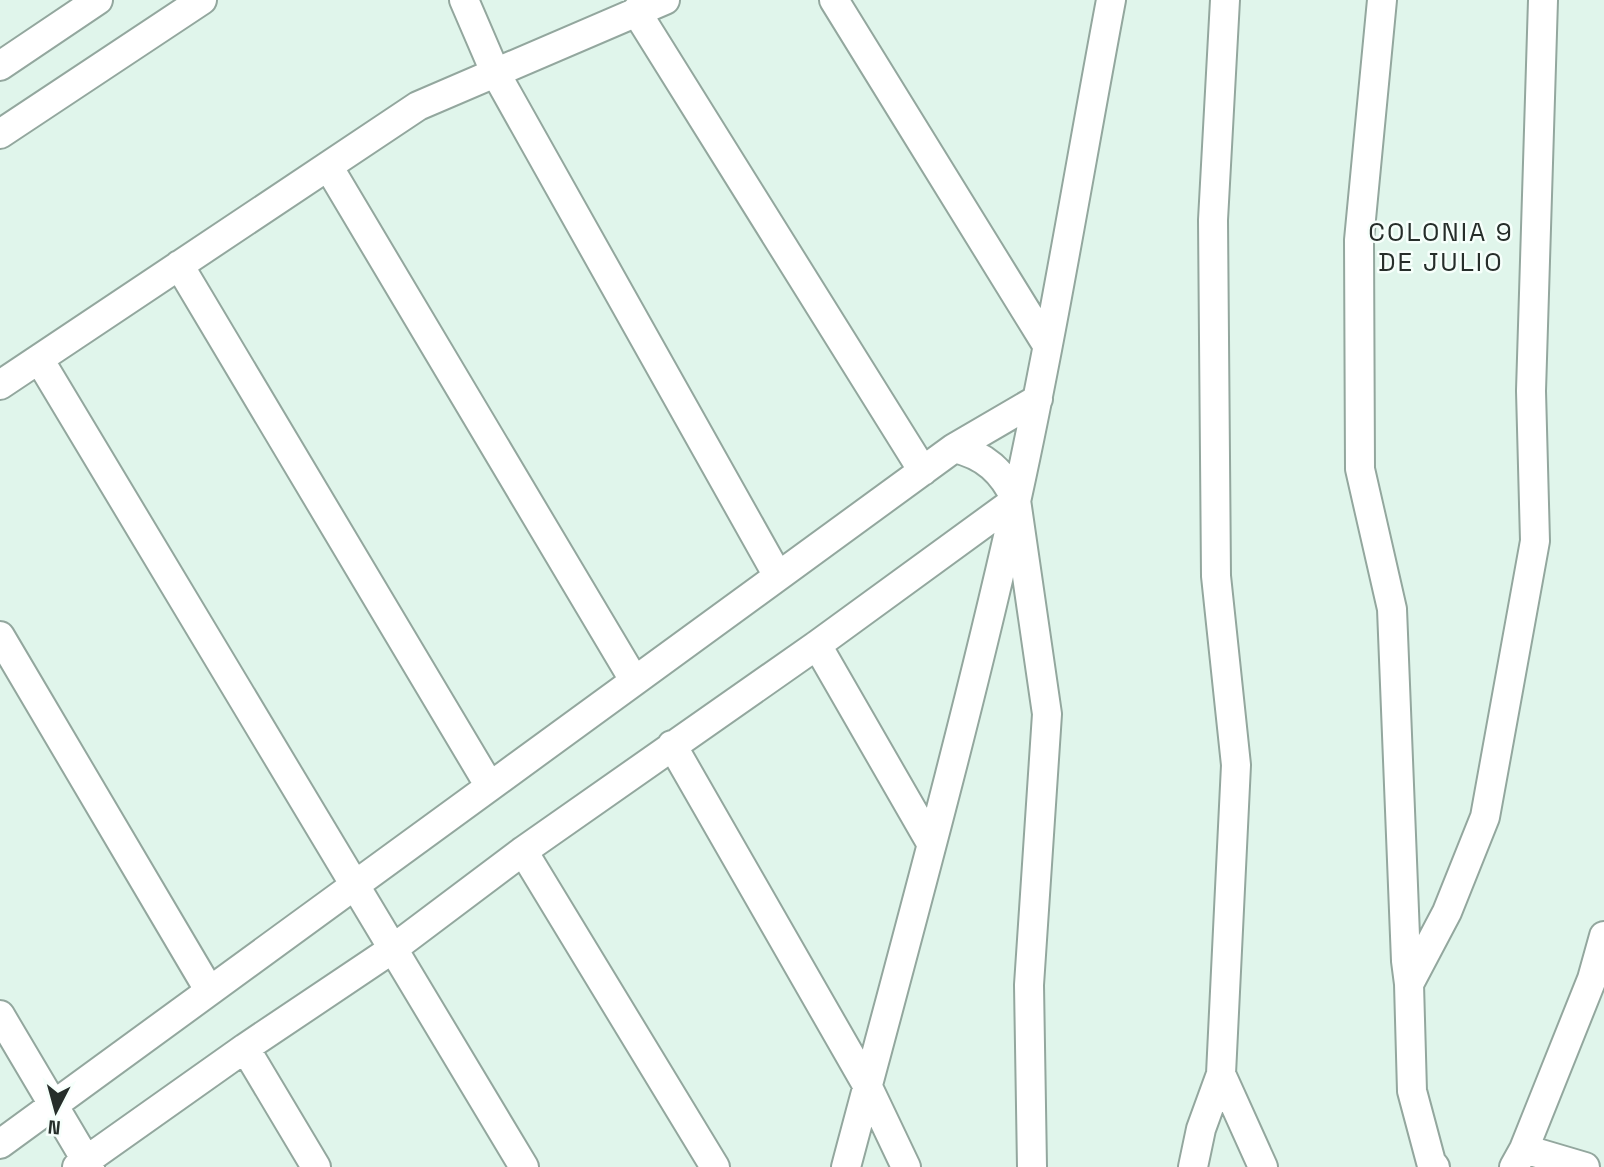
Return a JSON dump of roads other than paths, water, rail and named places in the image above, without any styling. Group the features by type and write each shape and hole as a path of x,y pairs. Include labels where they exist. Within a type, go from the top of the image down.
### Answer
{"street":[{"path":"0,66 97,0"},
{"path":"0,134 202,0"},
{"path":"464,0 495,72 778,576"},
{"path":"0,386 418,106 665,0"},
{"path":"834,0 1047,345"},
{"path":"846,1167 931,843 1016,500 1038,399 1111,0"},
{"path":"1194,1167 1201,1129 1221,1074 1236,765 1216,576 1213,220 1224,0"},
{"path":"1382,0 1359,240 1360,469 1392,609 1396,762 1409,984 1412,1091 1435,1167"},
{"path":"1409,984 1447,912 1485,817 1535,541 1531,391 1542,0"},
{"path":"636,11 923,471"},
{"path":"328,166 634,680"},
{"path":"179,265 489,785"},
{"path":"39,359 524,1167"},
{"path":"0,1144 954,448 1038,399"},
{"path":"954,448 988,462 1009,485 1016,500 1047,714 1029,985 1032,1167"},
{"path":"0,1015 84,1165 245,1048 394,948 523,851 817,645 1016,500"},
{"path":"0,636 209,990"},
{"path":"817,645 931,843"},
{"path":"672,745 867,1085 906,1167"},
{"path":"523,851 715,1167"},
{"path":"1585,1167 1519,1158 1592,979 1604,936"},
{"path":"245,1048 316,1167"},
{"path":"1221,1074 1263,1167"}],"district":[{"name":"COLONIA 9 DE JULIO","path":"1441,247"}]}
